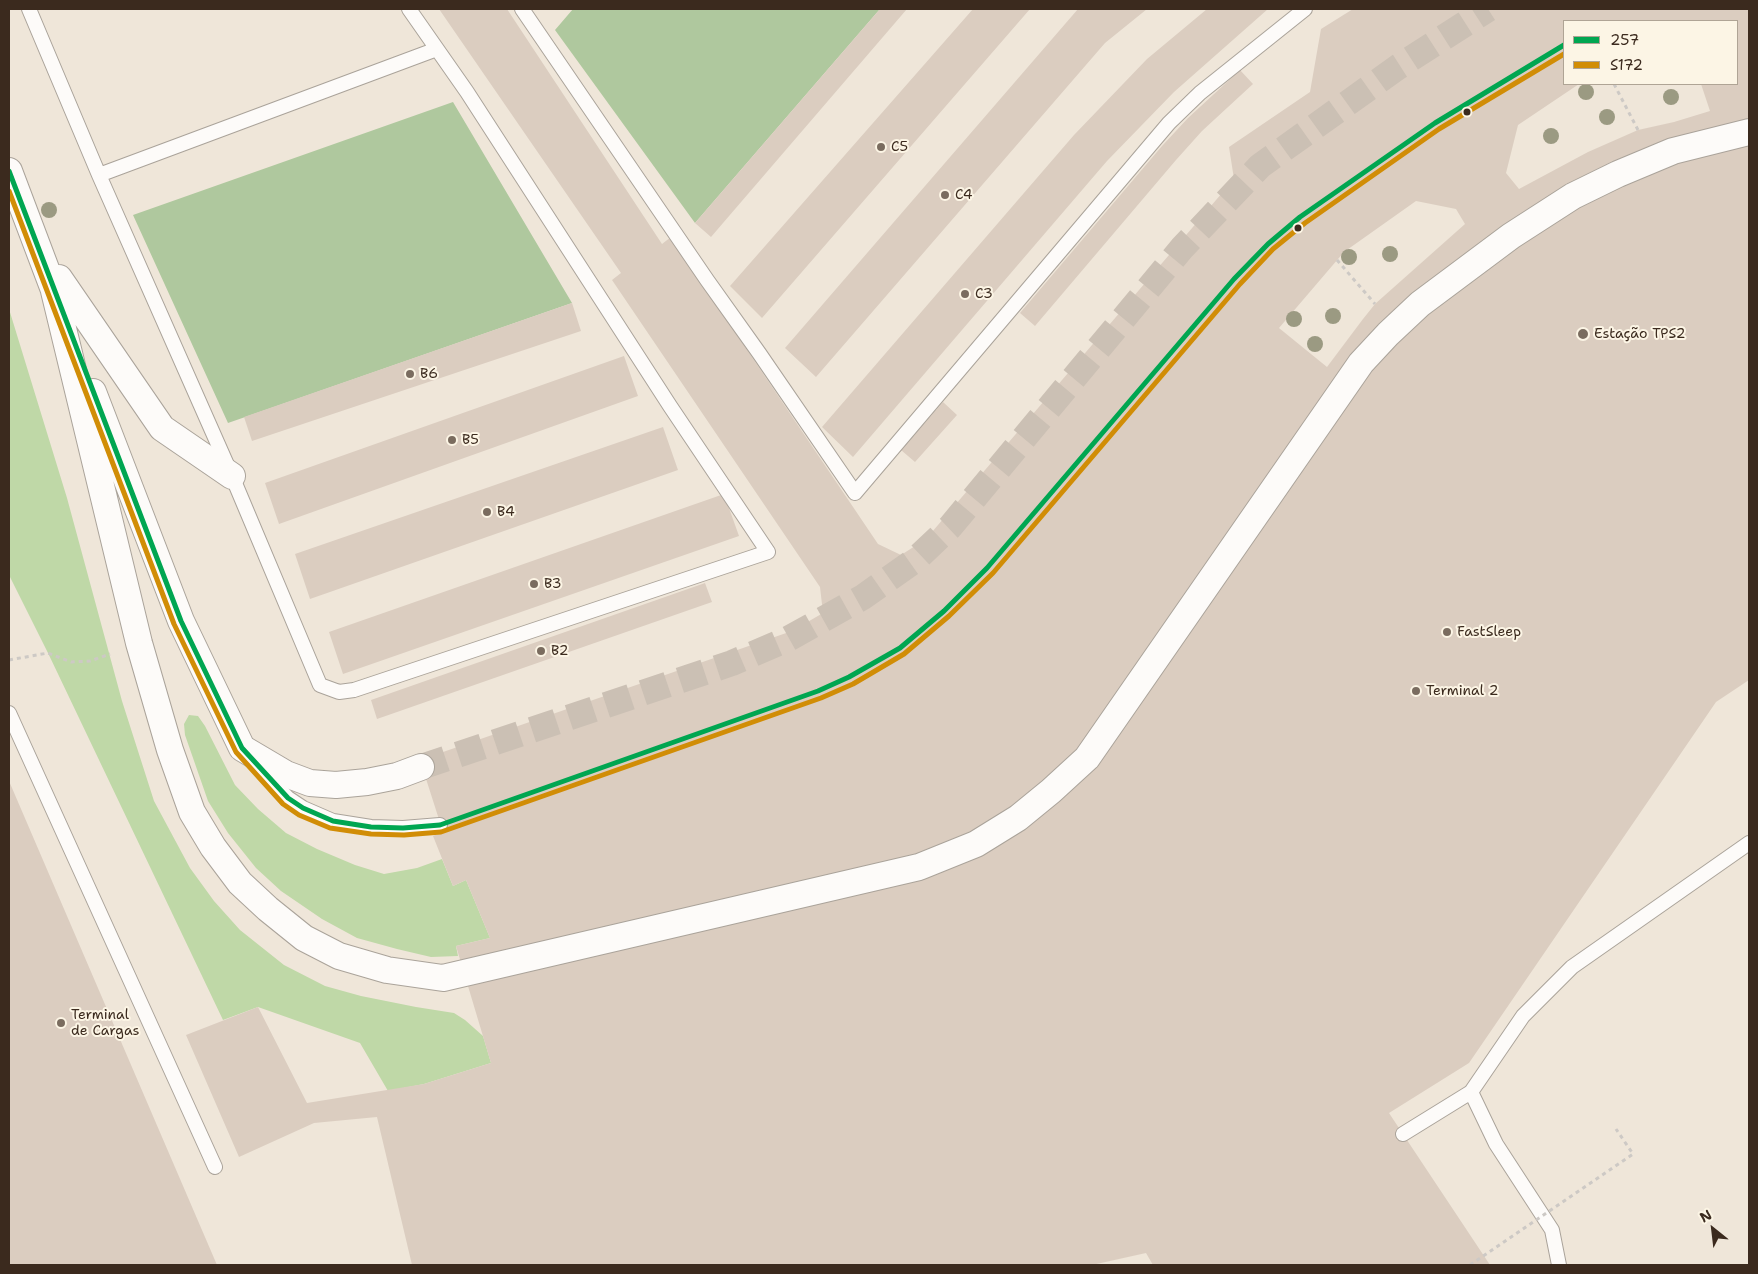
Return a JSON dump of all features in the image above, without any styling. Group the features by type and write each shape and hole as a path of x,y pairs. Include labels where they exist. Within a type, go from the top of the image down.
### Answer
{"street":[{"path":"54,291 138,643 170,750 192,812 240,883 304,938 339,956 387,970 443,978 919,867 976,844 1018,818 1051,792 1087,758 1362,363 1413,310 1511,236 1573,196 1618,174 1673,151 1749,132"},
{"path":"9,171 181,621 242,748 286,774 310,783 368,782 397,776 421,768"},
{"path":"9,186 25,216"},
{"path":"38,249 162,428 232,476"}],"lane":[{"path":"29,9 99,176 232,476 320,685 339,692 354,690 768,552 670,406 467,92 410,9"},
{"path":"522,9 855,493 1170,123 1207,88 1305,9"},
{"path":"99,176 437,49"},
{"path":"9,713 215,1167"},
{"path":"242,748 288,798 303,808 333,820 371,826 403,828 440,825"},
{"path":"1403,1134 1471,1092 1524,1016 1572,966 1749,843"},
{"path":"1471,1092 1496,1144 1552,1230 1559,1265"}],"path":[{"path":"1615,85 1638,130"},
{"path":"1337,260 1376,304"},
{"path":"9,660 48,653 70,662 90,661 124,650 138,643"},
{"path":"1470,1265 1633,1154 1616,1129"}],"green space":[{"path":"573,9 880,9 695,223 555,30"},
{"path":"453,102 572,303 228,423 133,215"},
{"path":"9,309 67,498 122,701 154,801 190,868 214,901 240,930 284,965 325,986 361,996 454,1013 483,1036 491,1063 424,1084 388,1091 360,1043 258,1007 223,1020 9,575"},
{"path":"189,715 198,716 205,726 235,785 258,809 286,833 355,865 384,874 417,868 442,859 453,886 466,880 490,938 456,946 458,956 431,957 357,938 322,919 281,891 256,868 228,833 208,801 185,735 184,724"}],"building":[{"name":"Terminal 2","path":"439,9 507,9 662,244 671,237 878,544 901,555 926,539 1234,179 1229,147 1310,92 1321,29 1353,9 1749,9 1749,680 1716,702 1469,1063 1389,1113 1490,1265 1153,1265 1146,1253 1092,1265 412,1265 377,1117 314,1123 239,1157 186,1035 258,1007 307,1103 424,1084 491,1063 456,946 490,938 466,880 453,886 433,836 443,832 420,760 792,631 823,613 820,587 612,280 621,273","holes":["1563,20 1738,20 1738,85 1701,85 1710,111 1638,130 1588,152 1519,189 1506,173 1518,125 1578,85 1563,85","1416,201 1456,209 1465,224 1375,304 1327,367 1279,328 1344,252"]},
{"path":"880,9 907,9 711,237 695,223"},
{"name":"C5","path":"973,9 1030,9 762,318 730,286"},
{"name":"C4","path":"1078,9 1147,9 1105,43 816,377 785,348"},
{"name":"C3","path":"1207,9 1268,9 1174,92 1107,161 853,457 822,427 1074,135 1147,59"},
{"path":"1240,70 1253,84 1202,131 1035,326 1020,313 1162,146 1188,118"},
{"name":"B6","path":"572,303 581,331 252,441 244,417"},
{"name":"B5","path":"624,356 638,396 279,524 265,483"},
{"path":"943,402 957,415 915,462 901,450"},
{"name":"B4","path":"663,427 678,470 310,599 295,554"},
{"name":"B3","path":"724,494 739,536 343,674 329,632"},
{"name":"B2","path":"705,583 712,602 377,719 371,700"},
{"name":"Terminal de Cargas","path":"9,781 217,1265 9,1265"}],"tunnel":[{"path":"421,767 732,663 788,639 863,597 914,561 950,527 1182,248 1260,166 1398,67 1488,9"}],"transit line":[{"name":"257","path":"9,171 181,621 242,748 288,798 303,808 333,821 371,827 403,828 440,825 818,691 849,677 900,648 944,611 987,568 1234,279 1268,244 1300,217 1435,123 1563,46"},
{"name":"S172","path":"9,191 174,624 236,752 283,804 299,815 330,828 371,834 404,835 441,832 821,698 853,684 904,654 949,616 993,573 1240,284 1273,249 1305,223 1439,129 1563,55"}],"place":[{"name":"C5","path":"881,147"},
{"name":"C4","path":"945,195"},
{"name":"C3","path":"965,294"},
{"name":"Estação TPS2","path":"1583,334"},
{"name":"B6","path":"410,374"},
{"name":"B5","path":"452,440"},
{"name":"B4","path":"487,512"},
{"name":"B3","path":"534,584"},
{"name":"FastSleep","path":"1447,632"},
{"name":"B2","path":"541,651"},
{"name":"Terminal 2","path":"1416,691"},
{"name":"Terminal de Cargas","path":"61,1023"}]}
